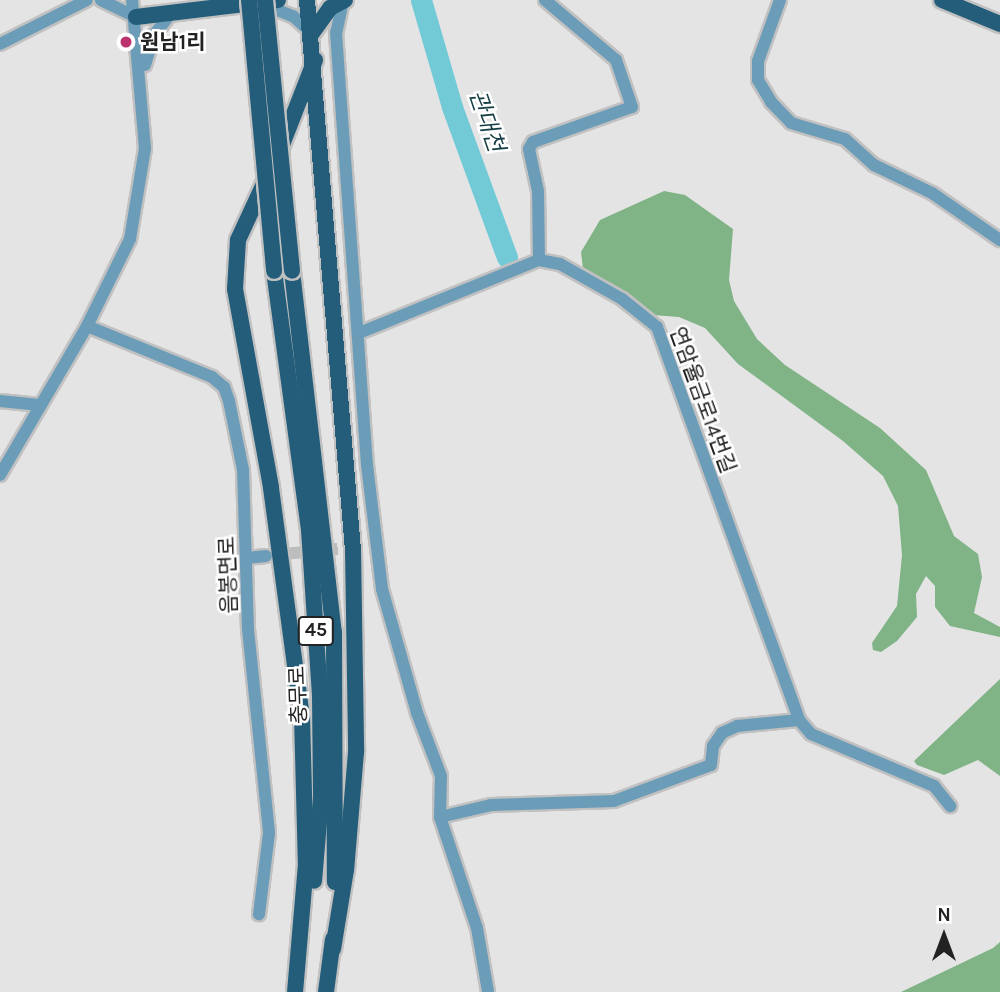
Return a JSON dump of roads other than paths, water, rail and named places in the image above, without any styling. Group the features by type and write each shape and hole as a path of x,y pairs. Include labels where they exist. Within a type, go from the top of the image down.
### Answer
{"main road":[{"path":"136,17 251,1 278,0"},
{"path":"307,0 315,60 353,550 356,752 346,870 332,949"},
{"path":"942,0 1000,24"},
{"name":"충무로","path":"251,1 292,271 334,632 332,949 326,992"},
{"name":"충무로","path":"251,1 274,271 310,530 320,697 317,862 296,992"},
{"path":"312,33 320,19 344,1"},
{"path":"296,992 306,864 302,716 273,500 235,289 235,262 245,221 291,130 315,60"}],"street":[{"path":"0,44 87,0"},
{"path":"101,0 136,17"},
{"path":"0,475 86,326 130,239 140,196 145,148 142,75 132,0"},
{"path":"359,333 539,260 538,191 529,149 533,142 632,107 616,60 545,0"},
{"path":"779,0 758,61 758,80 771,102 791,123 845,139 874,165 932,193 1000,240"},
{"path":"251,1 293,16 312,33"},
{"path":"344,1 336,33 376,545 390,626 441,776 440,817 477,928 488,992"},
{"path":"142,75 154,35 171,13"},
{"name":"연암율금로14번길","path":"539,260 561,264 622,299 657,327 799,720"},
{"name":"음봉면로","path":"86,326 212,377 224,387 243,470 248,629 269,833 259,914"},
{"path":"0,401 40,405"},
{"path":"359,547 376,545"},
{"path":"247,558 266,556"},
{"path":"440,817 491,805 614,801 712,765 713,746 722,733 737,726 799,720 811,734 847,752 934,786 950,806"}],"waterway":[{"name":"관대천","path":"421,0 452,107 507,257"}],"tunnel":[{"path":"272,555 359,547"}],"place":[{"name":"원남1리","path":"126,42"}]}
